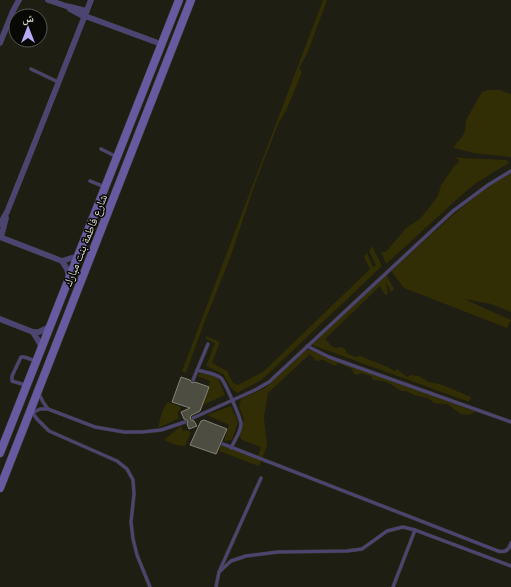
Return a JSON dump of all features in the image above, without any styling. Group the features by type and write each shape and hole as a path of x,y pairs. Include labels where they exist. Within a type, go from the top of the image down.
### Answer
{"street":[{"path":"48,0 161,44"},
{"path":"69,277 67,269 62,261 0,237 7,212 91,0"},
{"name":"شارع فاطمة بنت مبارك","path":"0,453 178,0"},
{"name":"شارع فاطمة بنت مبارك","path":"0,488 131,157 191,0"},
{"path":"0,43 8,23"},
{"path":"0,224 7,212"},
{"path":"62,261 78,256"},
{"path":"0,319 33,332 44,330 49,327"},
{"path":"33,332 42,347"}],"lane":[{"path":"31,69 59,82"},
{"path":"101,149 117,157"},
{"path":"193,418 232,401 269,382 454,211 488,184 511,171"},
{"path":"90,181 105,187"},
{"path":"193,380 208,344"},
{"path":"307,346 329,357 511,422"},
{"path":"26,386 12,381 12,376 21,357 36,361"},
{"path":"197,370 220,378 232,401 241,425 231,448"},
{"path":"38,390 48,409"},
{"path":"150,587 137,555 133,539 131,522 134,494 133,480 127,469 117,461 49,431 30,414 48,409 95,427 124,432 161,430 185,422"},
{"path":"222,444 498,551 503,552 508,550 511,543"},
{"path":"216,587 219,572 261,478"},
{"path":"219,572 231,561 246,556 278,552 362,550 387,531 403,527 415,530 511,566"},
{"path":"393,587 415,530"}],"shaded area":[{"path":"323,0 327,0 307,54 299,68 302,72 286,111 279,122 257,178 230,258 186,373 182,371"},
{"path":"488,90 500,90 511,94 511,157 474,153 454,148 465,131 466,120 482,92"},
{"path":"454,157 506,160 509,163 476,183 386,264 381,252 386,252 406,228 420,219 429,208 438,196 441,185 455,165 458,164 459,160"},
{"path":"511,172 511,312 491,304 464,299 511,320 507,328 404,288 391,271 454,214 489,185"},
{"path":"372,246 382,266 258,382 237,393 231,388 223,374 206,366 215,343 206,339 206,336 220,342 212,363 227,371 233,383 238,385 264,371 370,269 364,257 367,253 373,267 376,265 369,251"},
{"path":"386,274 394,289 391,292 386,282 388,294 385,295 380,286 325,339 334,348 342,347 346,350 346,353 355,357 360,356 388,367 394,371 397,369 407,377 411,375 419,376 428,382 440,384 471,397 469,402 312,345"},
{"path":"307,349 476,412 468,415 461,414 447,404 434,403 428,398 402,391 386,382 373,380 371,376 360,373 358,375 354,374 352,369 338,363 335,366 323,360 316,361 310,354 268,393 264,417 267,446 259,466 219,451 221,445 257,459 261,447 242,440 239,435 244,419 239,407 241,399 265,388"},
{"path":"202,372 218,378 225,395 201,406 210,381 197,376"},
{"path":"168,402 181,407 180,411 177,412 179,418 158,428 163,411"},
{"path":"231,406 238,422 232,440 224,441 229,425 207,415"},
{"path":"181,426 183,431 186,430 191,432 185,446 176,445 164,440"}],"building":[{"path":"181,377 190,380 192,383 195,382 209,387 200,411 190,417 197,426 189,429 187,424 188,421 184,419 181,412 190,408 172,402"},
{"path":"204,420 227,429 216,454 190,445 201,421"}]}
